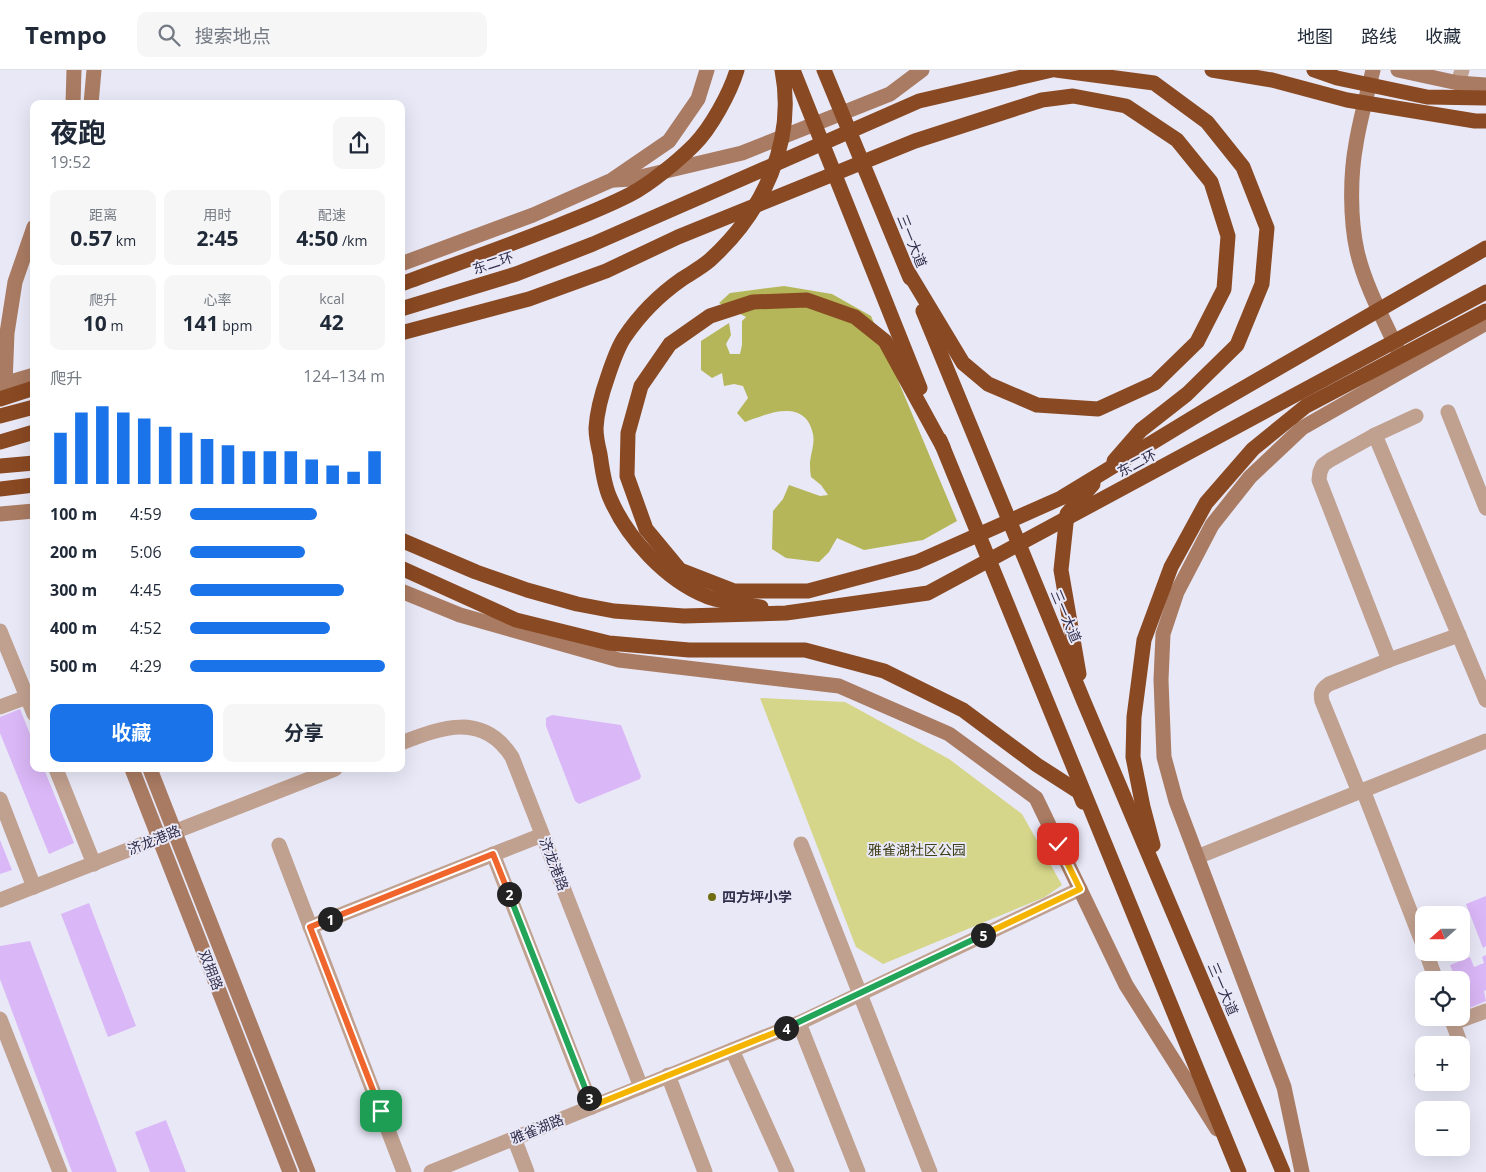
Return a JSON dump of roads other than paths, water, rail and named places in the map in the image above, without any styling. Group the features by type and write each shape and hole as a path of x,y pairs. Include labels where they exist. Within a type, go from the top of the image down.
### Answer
{"highway":[{"path":"405,283 522,240 602,208 633,193 656,177 695,144 718,112 732,86 737,70"},
{"path":"782,70 785,86 781,144 772,173 761,196 743,224 709,261 660,295 640,316 623,340 611,367 599,403 596,430 601,464 609,497 622,523 644,552 678,581 707,597 786,613"},
{"path":"793,70 943,447 1239,1172"},
{"name":"三一大道","path":"824,70 1084,702 1283,1172"},
{"path":"1054,70 1154,83 1207,122 1243,166 1267,228 1262,284 1237,345 1187,394 1141,430 1067,514 1061,570 1084,702"},
{"name":"东二环","path":"405,307 516,274 592,244 919,101 1054,70"},
{"path":"1212,70 1272,80 1347,100 1475,121 1486,121"},
{"path":"1314,70 1337,78 1427,97 1486,98"},
{"path":"405,332 529,299 606,271 678,237 915,141 1042,100 1073,96 1126,106 1177,140 1211,182 1228,236 1224,289 1197,342 1155,383 1098,409 1038,404 988,384 963,363 906,270"},
{"path":"943,447 885,340 855,317 807,300 753,302 710,316 670,344 641,386 628,433 627,476 646,529 680,570 734,591 808,591 917,562 1060,498 1209,408 1486,248"},
{"name":"东二环","path":"786,613 928,593 1486,292"},
{"path":"1168,900 1143,807 1133,757 1134,717 1144,640 1171,566 1206,503 1253,449 1306,406 1486,310"},
{"path":"0,399 30,389"},
{"path":"0,416 30,408"},
{"path":"0,442 30,433"},
{"path":"0,466 30,463"},
{"path":"0,489 30,485"},
{"path":"405,542 476,572 527,590 614,611 684,616 786,613"},
{"path":"405,570 516,620 609,643 689,650 805,650 884,671 963,710 1037,765 1079,792 1145,940"}],"street":[{"path":"73,100 74,70"},
{"path":"91,100 94,70"},
{"path":"405,263 533,215 612,180 670,141 698,99 707,70"},
{"path":"612,180 632,179 742,154 890,94 922,70"},
{"path":"1373,70 1355,146 1352,186 1353,219 1357,250 1368,284 1405,368"},
{"path":"1398,70 1460,76 1486,85"},
{"path":"30,239 15,282 2,384 30,376"},
{"path":"1302,1172 1284,1087 1176,801 1164,757 1161,680 1163,634 1177,592 1212,525 1250,477 1302,428 1486,323"},
{"path":"1448,412 1486,508"},
{"path":"1389,660 1319,480 1323,464 1375,435 1416,416"},
{"path":"1375,435 1486,700"},
{"path":"0,514 30,513"},
{"path":"405,593 460,615 619,660 839,686 949,734 1036,798 1126,985 1228,1147"},
{"path":"0,631 30,704"},
{"path":"1415,925 1322,701 1321,694 1323,688 1329,684 1459,635"},
{"path":"0,707 27,697"},
{"name":"济龙港路","path":"405,741 432,731 453,726 473,727 498,739 512,757 641,1087"},
{"path":"1197,857 1486,740"},
{"path":"57,772 94,864"},
{"name":"双拥路","path":"133,772 290,1172"},
{"name":"双拥路","path":"151,772 308,1172"},
{"name":"济龙港路","path":"0,900 327,772"},
{"path":"0,799 34,888"},
{"path":"310,927 542,835"},
{"path":"801,844 930,1172"},
{"path":"278,845 404,1172"},
{"path":"493,854 592,1106"},
{"name":"雅雀湖路","path":"430,1172 799,1023 1080,889"},
{"path":"1470,1015 1486,1011"},
{"path":"0,1019 60,1172"},
{"path":"799,1023 858,1172"},
{"path":"732,1050 787,1172"},
{"path":"668,1076 705,1172"},
{"path":"514,1138 526,1172"}],"place":[{"name":"四方坪小学","path":"712,897"}],"park label":[{"name":"雅雀湖社区公园","path":"917,850"}]}
